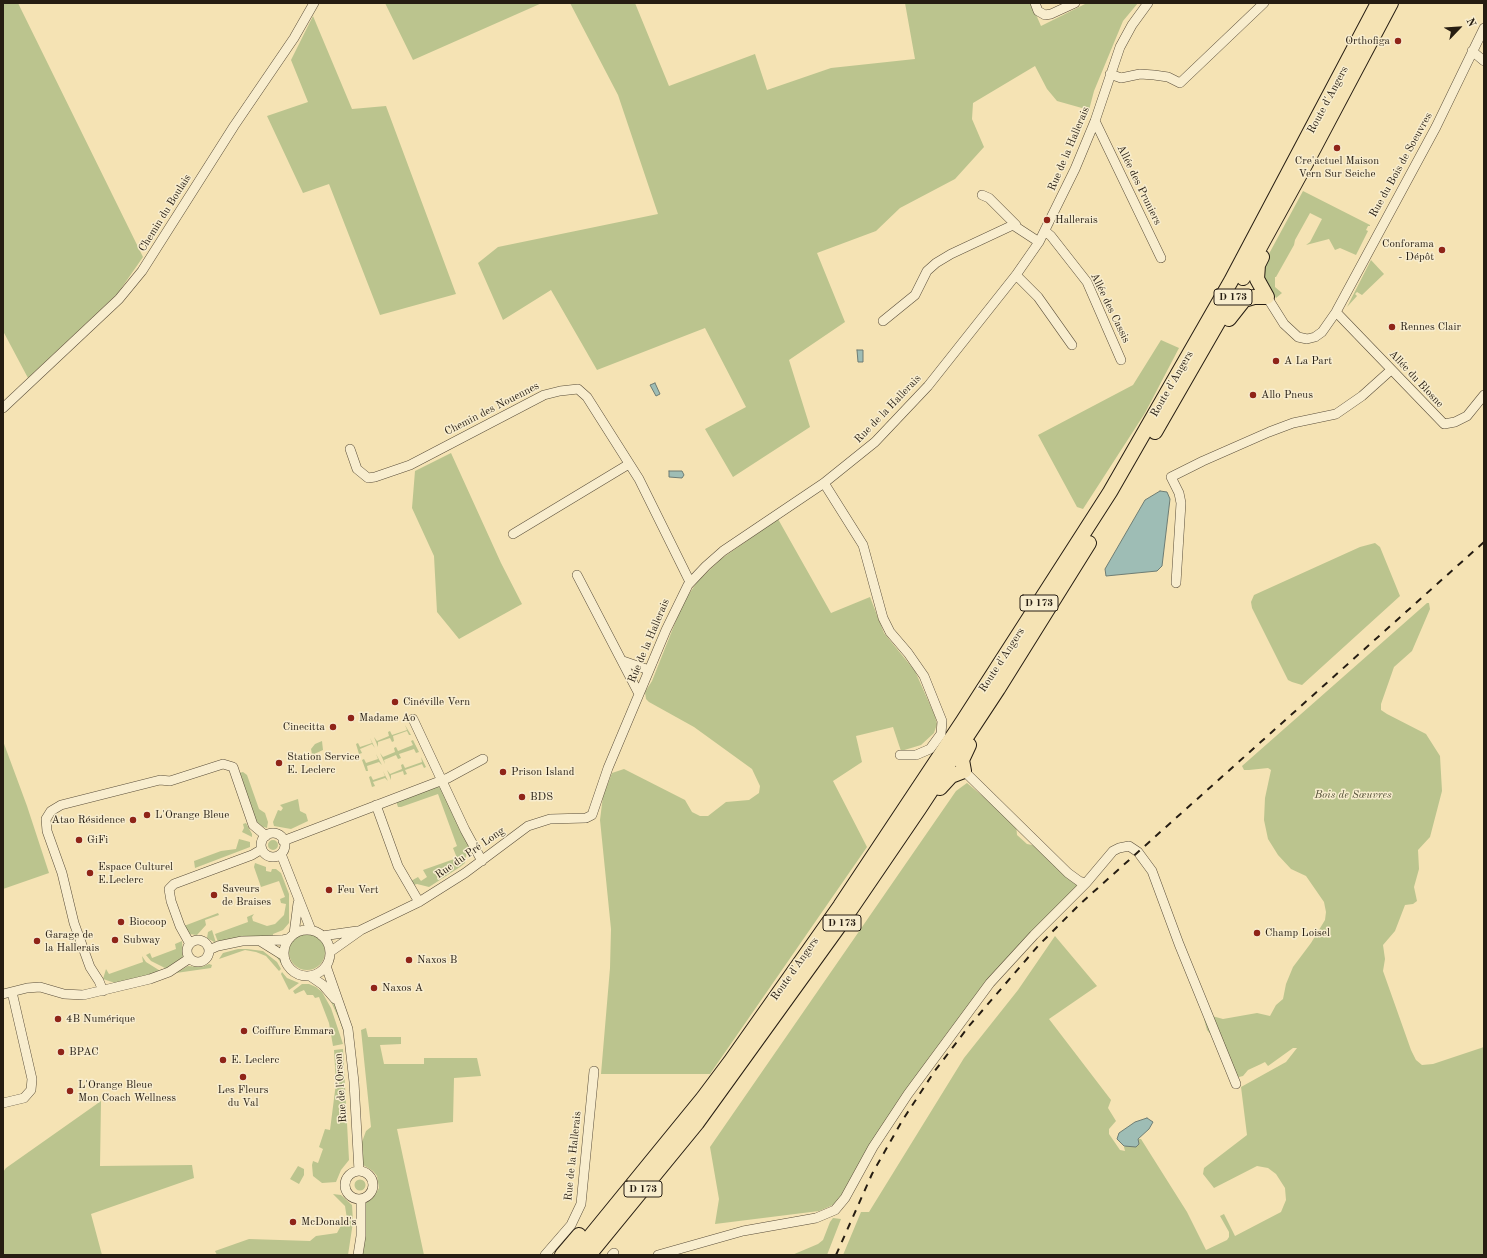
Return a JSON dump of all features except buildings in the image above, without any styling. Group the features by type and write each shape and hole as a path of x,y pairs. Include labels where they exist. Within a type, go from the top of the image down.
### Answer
{"highway":[{"name":"Route d'Angers","path":"575,1255 730,1062 840,906 963,721 1110,492 1231,281 1378,3"},
{"name":"Route d'Angers","path":"589,1255 697,1123 801,980 919,809 998,689 1188,378 1303,169 1390,3"},
{"path":"1267,297 1256,279 1258,265 1296,194 1303,169"},
{"path":"1188,378 1202,363 1233,311 1244,300 1254,297 1267,297"},
{"path":"919,809 931,800 951,776 964,771 962,760 965,752 997,700 998,689"},
{"path":"609,1254 693,1136 697,1123"},
{"path":"562,1255 612,1198 632,1178 646,1168"}],"street":[{"name":"Chemin du Boulais","path":"3,408 119,299 142,271 234,126 294,38 314,3"},
{"path":"1035,3 1038,11 1045,15 1051,14 1075,3"},
{"name":"Rue de la Hallerais","path":"595,811 606,774 639,694 682,594 690,582 723,551 824,483 866,450 901,416 930,384 1016,275 1039,242 1075,169 1095,121 1110,74 1129,30 1148,3"},
{"path":"1110,74 1121,78 1140,74 1154,75 1168,77 1180,83 1264,3"},
{"name":"Rue du Bois de Soeuvres","path":"1267,297 1284,324 1298,337 1307,339 1315,337 1322,332 1336,312 1436,127 1484,28"},
{"path":"1472,52 1484,61"},
{"name":"Allée des Pruniers","path":"1095,121 1161,258"},
{"path":"982,195 989,198 1016,225 1039,242"},
{"path":"883,321 915,295 927,271 936,263 1010,226 1016,225"},
{"name":"Allée des Cassis","path":"1045,231 1051,236 1086,282 1122,360"},
{"path":"1016,275 1038,297 1072,345"},
{"name":"Allée du Blosne","path":"1336,312 1444,424 1455,422 1467,416 1484,395"},
{"path":"1176,583 1181,503 1179,493 1171,477 1269,432 1293,424 1336,414 1362,396 1391,370"},
{"name":"Chemin des Nouennes","path":"350,449 357,469 368,478 375,477 410,465 544,395 578,389 587,397 639,479 690,582"},
{"path":"513,534 629,464"},
{"path":"824,483 862,545 883,618 890,632 920,669 942,721 941,734 934,744 924,753 900,755"},
{"path":"577,575 639,694"},
{"path":"623,662 649,670"},
{"path":"413,719 473,847 482,861"},
{"path":"284,841 441,780 484,759"},
{"path":"103,991 99,981 90,967 74,923 62,873 47,831 46,819 51,811 61,805 160,780 170,781 223,764 233,767 254,825 266,836"},
{"path":"964,771 1073,878 1086,883"},
{"path":"376,805 398,866 419,902"},
{"name":"Rue du Pré Long","path":"330,952 360,930 419,902 482,861 532,825 550,819 588,818 595,811"},
{"path":"273,833 278,835 284,841 284,849 281,854 276,857 270,857 265,854 262,849 261,843 266,836 273,833"},
{"path":"658,1255 743,1231 816,1218 835,1210 846,1198 873,1147 908,1094 990,983 1034,935 1086,883 1113,851 1127,845 1138,852 1152,871 1179,944 1236,1084"},
{"path":"190,944 180,926 171,901 169,889 174,884 252,855 262,849"},
{"path":"281,854 311,930"},
{"path":"209,950 218,946 242,941 282,940 292,936 300,931 311,930 326,940 330,952 326,966 316,974 310,976 296,973 286,963 284,956 284,950 292,936 298,898"},
{"name":"Rue du Pré Long","path":"322,936 360,930"},
{"path":"195,941 203,941 209,950 206,958 202,961 194,961 190,958 187,951 190,944 195,941"},
{"path":"260,941 284,956"},
{"path":"3,994 27,988 40,987 73,995 103,991 169,972 190,958"},
{"name":"Rue de l'Orson","path":"326,966 348,1029 359,1171"},
{"name":"Rue de l'Orson","path":"310,976 323,985 340,1004"},
{"path":"3,1102 24,1098 31,1090 32,1079 12,992"},
{"name":"Rue de la Hallerais","path":"545,1255 571,1225 581,1204 594,1071"},
{"path":"359,1171 369,1175 374,1184 370,1195 361,1200 350,1196 345,1186 349,1176 359,1171"},
{"path":"358,1255 361,1236 361,1200"}],"green space":[{"path":"3,3 18,3 143,257 118,293 28,378 3,331"},
{"path":"385,3 542,3 413,60"},
{"path":"570,3 635,3 669,86 755,54 767,90 831,68 915,59 905,3 1031,3 1041,26 1087,3 1138,3 1123,21 1094,91 1089,110 1057,101 1047,89 1035,66 973,103 972,119 984,147 955,179 900,208 876,231 817,253 845,322 789,360 810,427 733,477 705,429 746,407 705,328 597,370 551,290 503,320 478,263 498,247 658,214 618,95"},
{"path":"313,16 352,109 386,106 456,294 380,315 329,184 303,193 267,116 308,102 291,60"},
{"path":"1303,191 1370,226 1368,226 1366,230 1368,231 1356,255 1340,248 1335,250 1329,239 1306,245 1310,242 1322,219 1310,213 1295,240 1294,245 1275,277 1275,287 1282,293 1276,298 1262,273 1264,263"},
{"path":"1371,260 1384,274 1362,295 1357,292 1355,294 1357,296 1347,307"},
{"path":"1161,340 1179,348 1145,413 1083,509 1077,507 1038,435 1133,385"},
{"path":"451,453 501,563 522,604 459,639 437,612 434,556 412,508 415,471"},
{"path":"778,519 831,613 870,597 884,633 915,671 935,716 937,724 934,733 921,745 901,751 893,727 856,736 862,762 833,781 867,847 710,1074 601,1074 610,968 611,929 600,820 603,796 612,773 624,769 685,800 692,812 700,816 708,816 726,802 749,800 759,793 760,786 752,769 694,727 649,702 646,699 645,692 652,681 683,603 697,582 721,559"},
{"path":"1375,543 1380,547 1400,596 1302,685 1288,680 1252,608 1251,602 1254,595 1360,547"},
{"name":"Bois de Sœuvres","path":"1427,603 1429,603 1430,609 1412,651 1394,667 1381,704 1381,710 1426,734 1440,756 1442,791 1430,837 1418,850 1419,869 1414,887 1417,901 1413,904 1405,905 1395,931 1383,945 1385,959 1383,971 1411,1050 1416,1060 1422,1065 1433,1064 1484,1047 1484,1255 843,1255 861,1212 869,1212 964,1058 1018,990 1055,936 1097,986 1049,1019 1111,1100 1108,1108 1116,1121 1109,1129 1109,1134 1120,1150 1125,1151 1124,1147 1141,1139 1187,1212 1206,1250 1227,1240 1229,1237 1229,1232 1220,1216 1224,1214 1235,1236 1281,1212 1286,1200 1285,1188 1276,1174 1268,1168 1257,1166 1214,1188 1203,1174 1204,1168 1247,1135 1241,1087 1286,1062 1297,1048 1293,1048 1268,1066 1265,1062 1248,1070 1243,1076 1239,1077 1235,1075 1223,1049 1207,1030 1204,1019 1212,1016 1223,1019 1257,1013 1270,1016 1276,1005 1283,999 1286,984 1293,967 1311,943 1325,920 1326,912 1324,902 1306,876 1291,869 1278,855 1268,839 1264,820 1265,798 1271,770 1268,768 1244,770 1242,766"},
{"path":"405,725 411,735 409,735 407,731 393,736 394,741 392,742 390,738 378,742 378,747 374,737 377,741 389,736 388,732 390,731 392,735 407,730"},
{"path":"370,738 375,748 372,744 360,749 362,753 359,754 356,744 358,743 360,747 372,743"},
{"path":"413,740 419,752 416,753 414,749 399,754 401,758 398,759 396,755 384,760 385,764 380,753 383,757 395,752 394,748 396,747 398,751 413,745 411,741"},
{"path":"3,741 27,806 49,873 3,889"},
{"path":"322,741 323,750 312,755 311,749 315,744"},
{"path":"376,754 382,765 379,762 367,766 368,771 366,771 362,760 364,759 366,763 378,759"},
{"path":"421,757 426,767 424,768 422,764 405,770 407,774 404,775 403,771 391,775 391,780 387,770 390,774 402,769 401,765 403,764 405,768 422,762"},
{"path":"383,771 388,781 385,778 373,782 375,786 372,787 369,777 371,776 373,780 385,776"},
{"path":"243,772 247,775 259,809 265,813 268,822 267,828 260,826 255,819 239,773"},
{"path":"967,783 1016,824 1017,835 1027,844 1037,846 1079,886 987,982 950,1029 905,1091 842,1196 833,1205 819,1211 715,1224 719,1199 710,1147 956,791"},
{"path":"436,786 441,788 469,847 467,850 465,863 460,867 429,887 417,884 413,885 411,881 418,877 421,881 427,877 423,870 457,858 453,848 457,846 438,794 401,807 398,807 396,801"},
{"path":"298,799 300,811 306,814 308,821 291,829 274,826 273,822 278,810 281,811 283,808 280,805"},
{"path":"246,823 252,837 242,832 244,828 243,824"},
{"path":"239,839 250,842 250,847 195,868 194,861 221,851 236,849"},
{"path":"271,840 275,840 277,841 277,849 271,850 268,847 268,843"},
{"path":"255,863 266,867 266,871 271,872 272,869 276,869 281,873 289,894 289,923 283,930 273,934 273,938 218,942 215,934 248,922 247,917 254,914 252,917 253,921 267,926 275,924 284,915 286,904 281,903 280,899 285,897 279,881 261,887 254,867"},
{"path":"218,913 219,915 205,920 206,925 197,935 189,934 184,926"},
{"path":"212,930 216,943 207,938 208,932"},
{"path":"307,934 317,937 322,942 325,952 322,962 317,967 307,970 297,967 292,962 289,952 292,942 297,937"},
{"path":"182,941 183,958 167,969 151,961 146,955 150,953 152,958 176,949 175,944"},
{"path":"238,949 263,951 277,962 281,969 279,971 266,956 245,950 219,959 223,953"},
{"path":"273,952 280,958 285,967 294,976 288,973"},
{"path":"142,956 146,962 162,972 115,983 103,979 106,969 109,974 143,962"},
{"path":"209,964 212,965 211,968 176,973 188,966 201,967"},
{"path":"282,972 287,978 299,983 289,990 281,974"},
{"path":"294,976 315,980 326,990 341,1018 347,1041 327,993 316,982 300,979"},
{"path":"302,984 309,984 322,992 331,1008 343,1044 333,1046 329,1023 319,997 315,998 313,995 307,995 304,990 295,994 293,991"},
{"path":"366,1028 368,1037 401,1037 401,1044 380,1045 384,1064 424,1064 424,1058 477,1058 481,1076 454,1078 453,1122 397,1129 424,1255 362,1255 365,1235 366,1203 374,1196 379,1188 377,1176 373,1171 363,1165 362,1142 366,1131 371,1127 361,1030"},
{"path":"343,1049 349,1160 341,1170 336,1182 322,1183 313,1176 312,1165 313,1161 318,1163 323,1149 319,1147 325,1129 330,1130 336,1083 334,1050"},
{"path":"101,1101 100,1166 192,1165 194,1178 91,1214 102,1255 3,1255 3,1172 6,1168"},
{"path":"298,1166 304,1169 304,1175 299,1184 290,1179"},
{"path":"360,1179 364,1181 366,1185 364,1189 360,1191 356,1189 354,1185 356,1181"},
{"path":"333,1194 341,1195 352,1205 353,1222 348,1255 217,1255 215,1251 249,1239 310,1241 316,1236 337,1233 344,1220 347,1219 345,1206"},
{"path":"833,1218 841,1219 827,1255 792,1255 818,1244 823,1240"}],"water":[{"path":"857,350 863,350 863,362 858,362"},
{"path":"655,383 660,394 656,396 650,385"},
{"path":"669,471 682,471 684,475 682,478 669,477"},
{"path":"1160,491 1167,492 1170,499 1162,566 1157,571 1106,576 1105,569 1145,500"},
{"path":"1147,1118 1153,1122 1149,1129 1138,1139 1139,1144 1136,1147 1124,1146 1117,1139 1119,1133 1135,1122"}],"railway":[{"path":"836,1255 872,1174 902,1121 934,1072 969,1026 1038,946 1080,904 1484,542"}],"place":[{"name":"Orthofiga","path":"1398,41"},
{"name":"Cre'actuel Maison Vern Sur Seiche","path":"1337,148"},
{"name":"Hallerais","path":"1047,220"},
{"name":"Conforama - Dépôt","path":"1442,250"},
{"name":"Rennes Clair","path":"1392,327"},
{"name":"A La Part","path":"1276,361"},
{"name":"Allo Pneus","path":"1253,395"},
{"name":"Cinéville Vern","path":"395,702"},
{"name":"Madame Ao","path":"351,718"},
{"name":"Cinecitta","path":"333,727"},
{"name":"Station Service E. Leclerc","path":"279,763"},
{"name":"Prison Island","path":"503,772"},
{"name":"BDS","path":"522,797"},
{"name":"L'Orange Bleue","path":"147,815"},
{"name":"Atao Résidence","path":"133,820"},
{"name":"GiFi","path":"79,840"},
{"name":"Espace Culturel E.Leclerc","path":"90,873"},
{"name":"Feu Vert","path":"329,890"},
{"name":"Saveurs de Braises","path":"214,895"},
{"name":"Biocoop","path":"121,922"},
{"name":"Champ Loisel","path":"1257,933"},
{"name":"Subway","path":"115,940"},
{"name":"Garage de la Hallerais","path":"37,941"},
{"name":"Naxos B","path":"409,960"},
{"name":"Naxos A","path":"374,988"},
{"name":"4B Numérique","path":"58,1019"},
{"name":"Coiffure Emmara","path":"244,1031"},
{"name":"BPAC","path":"61,1052"},
{"name":"E. Leclerc","path":"223,1060"},
{"name":"Les Fleurs du Val","path":"243,1077"},
{"name":"L'Orange Bleue Mon Coach Wellness","path":"70,1091"},
{"name":"McDonald's","path":"293,1222"}]}
